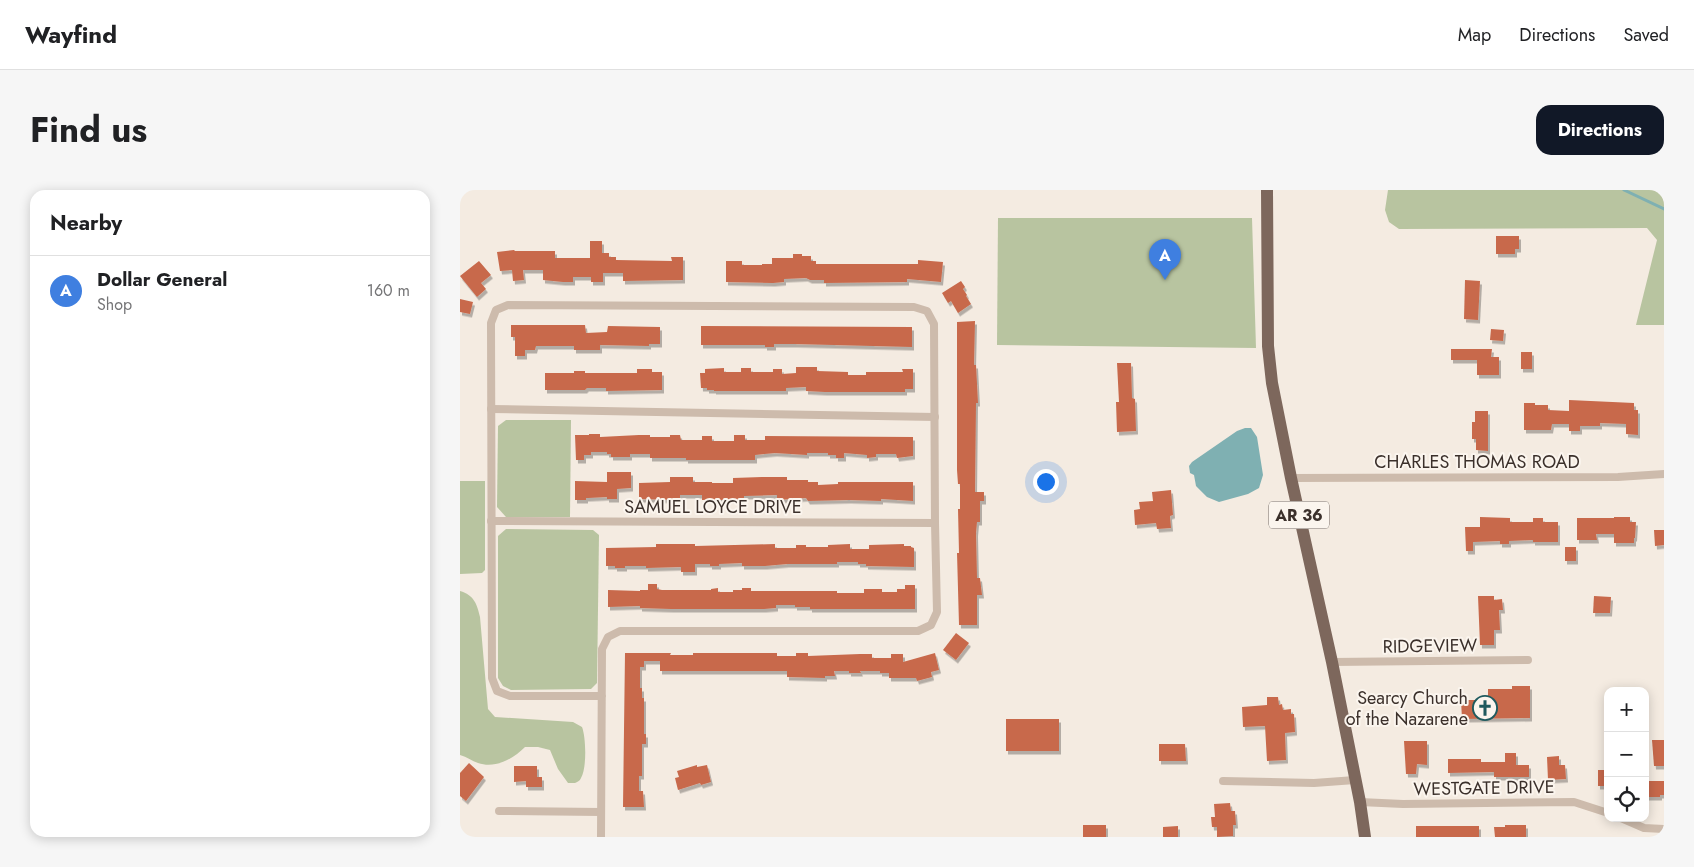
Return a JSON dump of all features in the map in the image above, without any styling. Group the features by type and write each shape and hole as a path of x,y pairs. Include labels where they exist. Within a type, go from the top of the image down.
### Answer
{"main road":[{"name":"AR 36","path":"1267,190 1268,346 1272,383 1332,662 1356,780 1365,837"}],"street":[{"path":"600,837 601,812 602,696 602,649 608,638 620,631 918,631 931,625 937,612 934,324 927,311 914,307 508,305 496,310 490,322 492,678 497,691 510,696 602,696"},
{"path":"491,410 935,417"},
{"name":"CHARLES THOMAS ROAD","path":"1291,478 1618,477 1664,474"},
{"name":"SAMUEL LOYCE DRIVE","path":"492,521 935,523"},
{"name":"RIDGEVIEW","path":"1332,662 1528,660"},
{"path":"1223,781 1314,784 1356,780"},
{"name":"WESTGATE DRIVE","path":"1360,802 1404,804 1574,802 1604,812"},
{"path":"499,811 601,812"},
{"path":"1630,822 1644,828 1664,829"}],"green space":[{"path":"1388,190 1664,190 1664,325 1636,325 1657,240 1647,228 1399,229 1389,222 1385,210"},
{"path":"998,218 1252,218 1256,348 997,345"},
{"path":"506,420 571,420 570,517 506,517 497,507 498,426"},
{"path":"460,481 485,481 485,570 482,573 460,574"},
{"path":"506,529 593,530 599,535 597,683 591,689 511,690 503,686 498,678 498,536"},
{"path":"460,591 469,595 478,608 488,709 495,717 573,722 582,727 585,760 581,779 575,783 568,783 558,769 550,750 538,747 525,747 509,759 491,765 484,765 460,755"}],"water":[{"path":"1251,428 1257,437 1263,475 1259,488 1248,494 1219,502 1207,497 1196,486 1194,475 1190,473 1189,466 1237,431"}],"building":[{"path":"1496,236 1519,236 1519,249 1515,249 1515,254 1496,254"},
{"path":"590,241 602,241 602,253 609,253 609,257 616,257 616,260 672,261 671,257 683,257 683,280 623,281 623,273 603,273 603,282 591,282 591,277 573,277 573,282 563,282 543,280 543,270 523,270 524,280 513,281 512,270 500,271 497,252 514,250 555,251 555,258 590,258"},
{"path":"793,254 811,256 811,261 816,261 816,264 918,264 918,260 943,262 941,282 907,279 907,282 824,283 824,280 810,280 806,278 784,279 784,282 773,283 726,282 726,261 742,261 742,265 772,264 772,258 793,258"},
{"path":"479,261 491,275 481,283 486,289 477,297 460,276"},
{"path":"1465,280 1480,281 1478,320 1464,319"},
{"path":"961,281 971,304 958,313 951,301 948,303 942,293"},
{"path":"460,299 473,302 470,314 460,312"},
{"path":"975,321 974,365 976,365 978,403 976,403 975,492 984,492 984,501 980,501 980,522 977,522 976,533 977,578 980,578 982,595 977,595 977,625 959,625 957,553 959,553 958,509 960,509 960,484 958,484 957,470 957,322"},
{"path":"511,325 585,325 586,333 607,332 608,326 660,327 660,344 649,344 649,346 600,345 600,350 574,350 574,346 536,346 535,350 525,350 525,356 515,356 515,337 511,337"},
{"path":"701,326 912,327 912,347 795,344 774,344 774,347 765,347 765,345 701,345"},
{"path":"1491,329 1504,330 1503,341 1490,340"},
{"path":"1451,349 1492,349 1491,357 1499,357 1499,375 1477,375 1477,360 1451,360"},
{"path":"1521,352 1532,352 1532,369 1521,369"},
{"path":"1117,363 1131,363 1132,398 1135,399 1136,431 1117,432 1116,402 1119,402"},
{"path":"796,367 817,367 817,371 848,372 848,375 866,375 866,372 903,372 902,369 913,369 913,389 905,389 905,392 825,392 806,391 806,387 786,388 786,391 714,391 701,388 700,373 705,373 705,369 724,368 724,372 741,372 741,368 751,368 751,372 773,372 773,369 782,369 782,374 796,373"},
{"path":"637,369 652,369 652,372 662,372 662,390 606,391 606,388 587,388 585,390 545,390 545,373 585,371 585,373 637,373"},
{"path":"1569,400 1634,403 1634,410 1638,410 1638,435 1626,434 1626,424 1600,423 1600,426 1580,426 1580,431 1569,431 1569,424 1552,424 1551,430 1524,430 1524,403 1548,405 1548,410 1569,411"},
{"path":"1475,411 1488,411 1488,451 1476,450 1476,439 1472,439 1472,422 1475,422"},
{"path":"600,434 600,437 650,435 650,437 670,437 670,435 680,435 681,440 702,440 702,436 712,436 712,441 734,441 734,435 745,435 745,440 765,440 765,436 913,437 913,456 897,458 896,454 876,454 876,457 867,458 867,455 844,453 844,458 836,458 836,455 828,455 828,453 807,453 807,455 775,453 755,455 755,460 686,460 686,458 650,458 650,454 630,454 630,457 611,457 611,454 607,454 607,452 591,452 591,455 584,455 584,460 576,460 575,435"},
{"path":"607,472 631,472 631,488 617,489 617,499 607,499 607,497 575,500 575,481 607,482"},
{"path":"670,477 693,477 693,482 712,483 733,483 733,478 762,477 787,477 787,480 808,480 808,482 818,482 818,485 838,484 838,482 913,482 913,501 881,499 881,501 808,501 806,498 777,500 777,495 744,496 744,500 702,500 702,495 680,495 680,500 639,499 639,483 670,482"},
{"path":"1171,490 1173,515 1170,516 1171,528 1157,529 1156,523 1135,525 1134,510 1140,509 1139,502 1153,501 1152,492"},
{"path":"1480,517 1510,518 1510,522 1533,522 1533,518 1543,518 1543,522 1558,522 1558,542 1533,542 1533,540 1509,541 1509,544 1500,544 1500,541 1473,542 1473,551 1466,551 1465,527 1480,527"},
{"path":"1630,517 1630,522 1636,522 1634,543 1614,543 1614,534 1596,534 1597,540 1577,540 1577,518"},
{"path":"1654,530 1664,530 1664,545 1655,546"},
{"path":"656,544 695,544 695,546 775,544 775,548 796,548 796,545 828,547 828,545 850,544 850,549 869,549 869,545 904,544 904,546 914,548 914,567 866,566 866,564 858,564 858,562 765,566 742,566 742,563 719,564 719,566 695,564 695,572 681,572 681,567 646,568 646,566 625,566 625,568 615,568 615,566 606,566 606,548 656,547"},
{"path":"1565,547 1576,547 1576,561 1565,561"},
{"path":"648,584 657,584 657,589 662,590 711,590 718,588 718,592 733,592 733,590 742,590 742,588 751,588 751,591 837,591 837,593 864,593 864,589 882,589 882,592 897,592 897,589 905,589 905,585 915,585 915,609 810,609 810,607 795,607 795,605 776,605 776,608 764,609 608,607 608,590 648,590"},
{"path":"1478,596 1494,596 1494,600 1502,599 1503,610 1499,610 1500,630 1494,630 1494,645 1480,645"},
{"path":"1594,596 1611,597 1610,613 1593,613"},
{"path":"956,633 969,643 956,660 943,650"},
{"path":"625,653 693,655 693,653 777,653 777,656 796,656 796,653 808,653 808,656 872,654 872,658 891,658 891,654 903,654 903,662 935,653 939,670 931,672 932,677 917,681 916,678 889,678 889,673 880,673 880,671 849,673 849,671 834,671 835,676 825,676 825,678 787,677 787,671 660,671 660,661 644,661 644,667 640,667 640,688 642,688 642,698 644,698 644,734 646,734 646,744 642,744 642,776 639,776 639,791 643,791 644,807 623,807"},
{"path":"1512,686 1530,686 1530,718 1462,719 1461,700 1488,700 1488,689 1512,689"},
{"path":"1267,697 1278,697 1279,705 1282,704 1283,710 1291,709 1291,714 1294,714 1295,732 1285,733 1286,760 1267,761 1265,726 1243,727 1242,707 1267,705"},
{"path":"1006,719 1059,719 1059,751 1006,751"},
{"path":"1652,740 1664,740 1664,766 1654,766"},
{"path":"1404,741 1427,741 1427,765 1417,764 1416,774 1406,774"},
{"path":"1159,744 1185,744 1186,761 1159,761"},
{"path":"1505,753 1516,753 1516,765 1529,765 1529,777 1494,777 1494,772 1448,773 1448,759 1481,759 1481,762 1505,762"},
{"path":"1559,756 1559,765 1565,765 1566,779 1548,780 1547,757"},
{"path":"469,763 484,777 466,801 460,796 460,773"},
{"path":"697,765 697,767 707,765 711,782 701,785 700,783 678,790 675,778 679,777 677,771"},
{"path":"514,766 537,766 537,777 542,777 542,787 526,787 526,781 514,782"},
{"path":"1598,770 1604,770 1604,786 1598,786"},
{"path":"1649,781 1664,781 1664,795 1660,795 1660,797 1649,797"},
{"path":"1230,803 1231,811 1235,811 1236,825 1233,825 1233,836 1217,837 1217,827 1212,827 1211,817 1215,817 1214,804"},
{"path":"1083,825 1106,825 1106,837 1083,837"},
{"path":"1505,825 1526,825 1526,837 1495,837 1494,827 1505,827"},
{"path":"1178,826 1178,837 1163,837 1163,827"},
{"path":"1416,826 1479,826 1479,837 1416,837"}],"waterway":[{"path":"1624,190 1664,209"}],"place":[{"name":"Dollar General","path":"1165,280"},
{"name":"Searcy Church of the Nazarene","path":"1485,708"}]}
